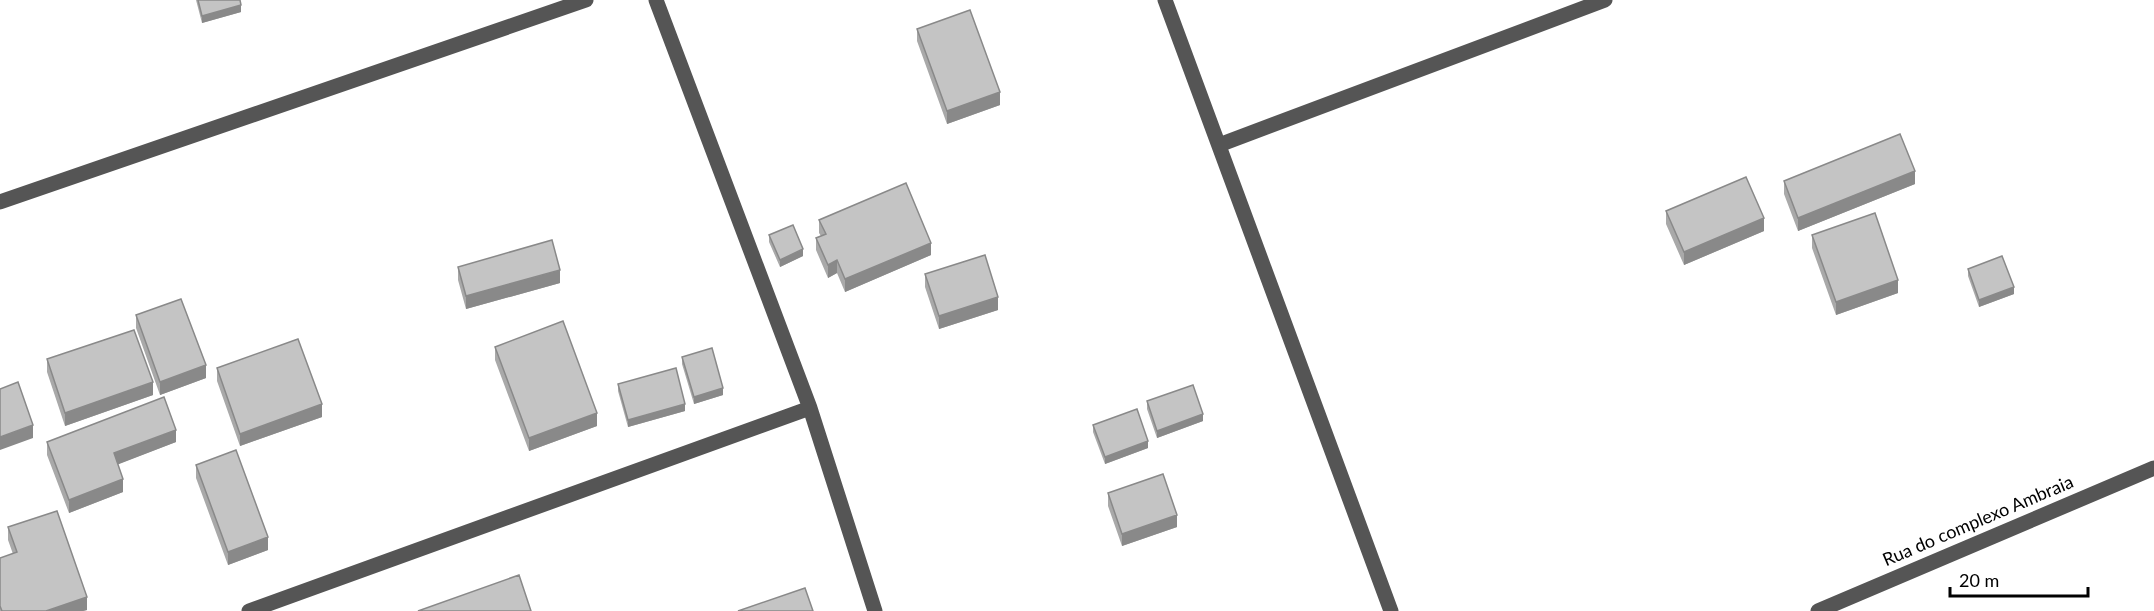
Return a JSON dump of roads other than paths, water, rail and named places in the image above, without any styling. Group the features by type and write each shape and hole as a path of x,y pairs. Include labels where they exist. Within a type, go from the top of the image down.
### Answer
{"street":[{"path":"0,202 586,0"},
{"path":"656,0 810,408 874,611"},
{"path":"1165,0 1391,611"},
{"path":"1219,145 1605,0"},
{"path":"249,611 810,408"},
{"name":"Rua do complexo Ambraia","path":"1818,611 2154,468"}]}
